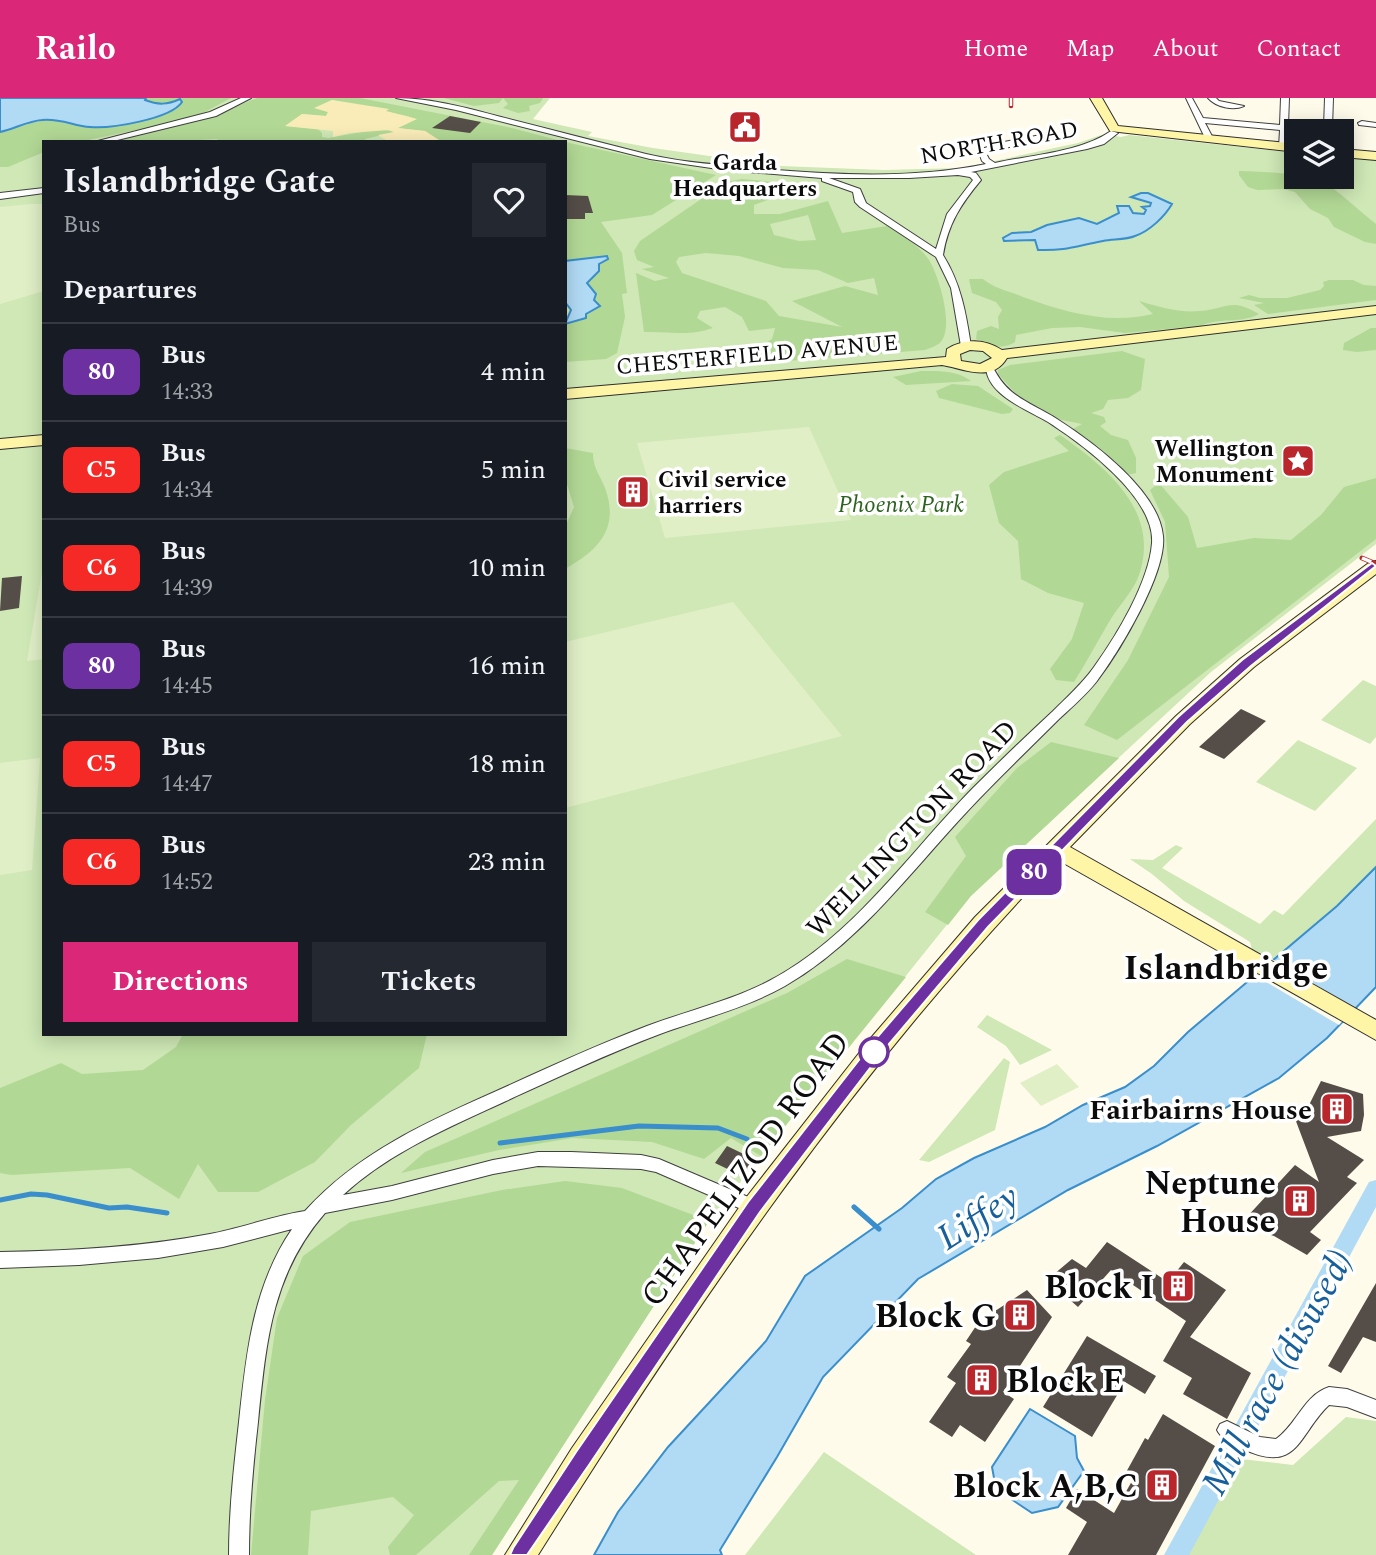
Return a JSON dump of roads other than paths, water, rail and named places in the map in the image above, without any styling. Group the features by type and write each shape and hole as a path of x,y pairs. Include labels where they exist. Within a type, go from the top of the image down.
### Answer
{"main road":[{"path":"1096,98 1112,134 1283,147"},
{"path":"1354,154 1376,156"},
{"path":"954,362 952,352 966,346 982,346 994,361 1376,310"},
{"name":"CHESTERFIELD AVENUE","path":"567,394 954,362 966,367 994,361"},
{"path":"0,444 42,440"},
{"name":"CHAPELIZOD ROAD","path":"520,1555 582,1458 754,1207 878,1046 983,923 1203,701 1247,663 1374,567"},
{"path":"1058,850 1370,1028"}],"street":[{"path":"106,140 213,114 247,98"},
{"path":"400,98 479,113 650,157 810,175 857,191"},
{"path":"1212,98 1217,103 1240,102 1238,123"},
{"path":"1283,147 1285,98"},
{"path":"1326,119 1329,98"},
{"path":"1189,99 1210,140"},
{"path":"1200,120 1283,128"},
{"path":"1362,123 1376,125"},
{"name":"NORTH ROAD","path":"810,175 956,173 1088,146 1112,134"},
{"path":"939,255 941,239 954,206 977,180 995,166 986,161 981,152 1004,144 1051,135"},
{"path":"956,173 973,175 977,180"},
{"path":"866,176 853,181 859,202 939,255 954,280 960,300 966,346"},
{"path":"0,196 42,190"},
{"path":"919,242 933,243 941,239"},
{"name":"WELLINGTON ROAD","path":"239,1555 247,1437 264,1315 283,1262 314,1212 332,1191 362,1167 427,1130 645,1034 753,994 806,966 856,925 969,801 1091,681 1127,622 1154,557 1158,537 1150,509 1109,466 1073,436 1002,388 991,375 994,361"},
{"path":"0,1260 63,1260 211,1242 314,1212 493,1167 538,1159 641,1161 754,1207"},
{"path":"1227,1430 1269,1450 1290,1444 1318,1402 1325,1396 1335,1396 1376,1409"}],"water":[{"path":"0,98 146,98 145,100 158,103 180,99 182,102 166,113 125,124 90,127 42,120 0,132"},
{"path":"1148,193 1172,204 1161,218 1141,234 1048,250 1038,250 1035,240 1004,241 1003,238 1012,233 1031,232 1047,225 1079,218 1097,224 1119,213 1117,206 1129,206 1133,213 1144,214 1146,210 1142,207 1150,206 1151,203 1131,197"},
{"path":"607,256 608,259 599,264 599,271 587,283 596,294 594,300 600,306 586,314 586,318 567,323 571,310 567,305 567,261"},
{"name":"Liffey","path":"1376,867 1376,987 1327,1038 1279,1078 1157,1146 1068,1190 918,1279 823,1377 720,1550 722,1555 594,1555 618,1512 668,1447 766,1341 805,1276 902,1208 936,1179 974,1158 1045,1127 1083,1105 1125,1087 1154,1066 1188,1032 1337,906"},
{"path":"1030,1409 1075,1436 1077,1458 1084,1471 1058,1507 1032,1513 996,1489 992,1467"}],"waterway":[{"path":"500,1143 639,1126 718,1128 747,1139"},
{"name":"Mill race (disused)","path":"1176,1555 1376,1188"},
{"path":"0,1200 31,1194 47,1195 109,1208 127,1207 167,1213"},
{"path":"854,1207 879,1229"}],"railway":[{"path":"1011,98 1011,106"},
{"path":"1362,558 1376,564"}],"place":[{"name":"Garda Headquarters","path":"745,127"},
{"name":"Wellington Monument","path":"1298,461"},
{"name":"Civil service harriers","path":"633,492"},
{"name":"Fairbairns House","path":"1337,1109"},
{"name":"Neptune House","path":"1300,1201"},
{"name":"Block I","path":"1178,1286"},
{"name":"Block G","path":"1020,1315"},
{"name":"Block E","path":"982,1380"},
{"name":"Block A,B,C","path":"1162,1485"}],"district":[{"name":"Islandbridge","path":"1226,967"}],"park label":[{"name":"Phoenix Park","path":"901,504"}]}
